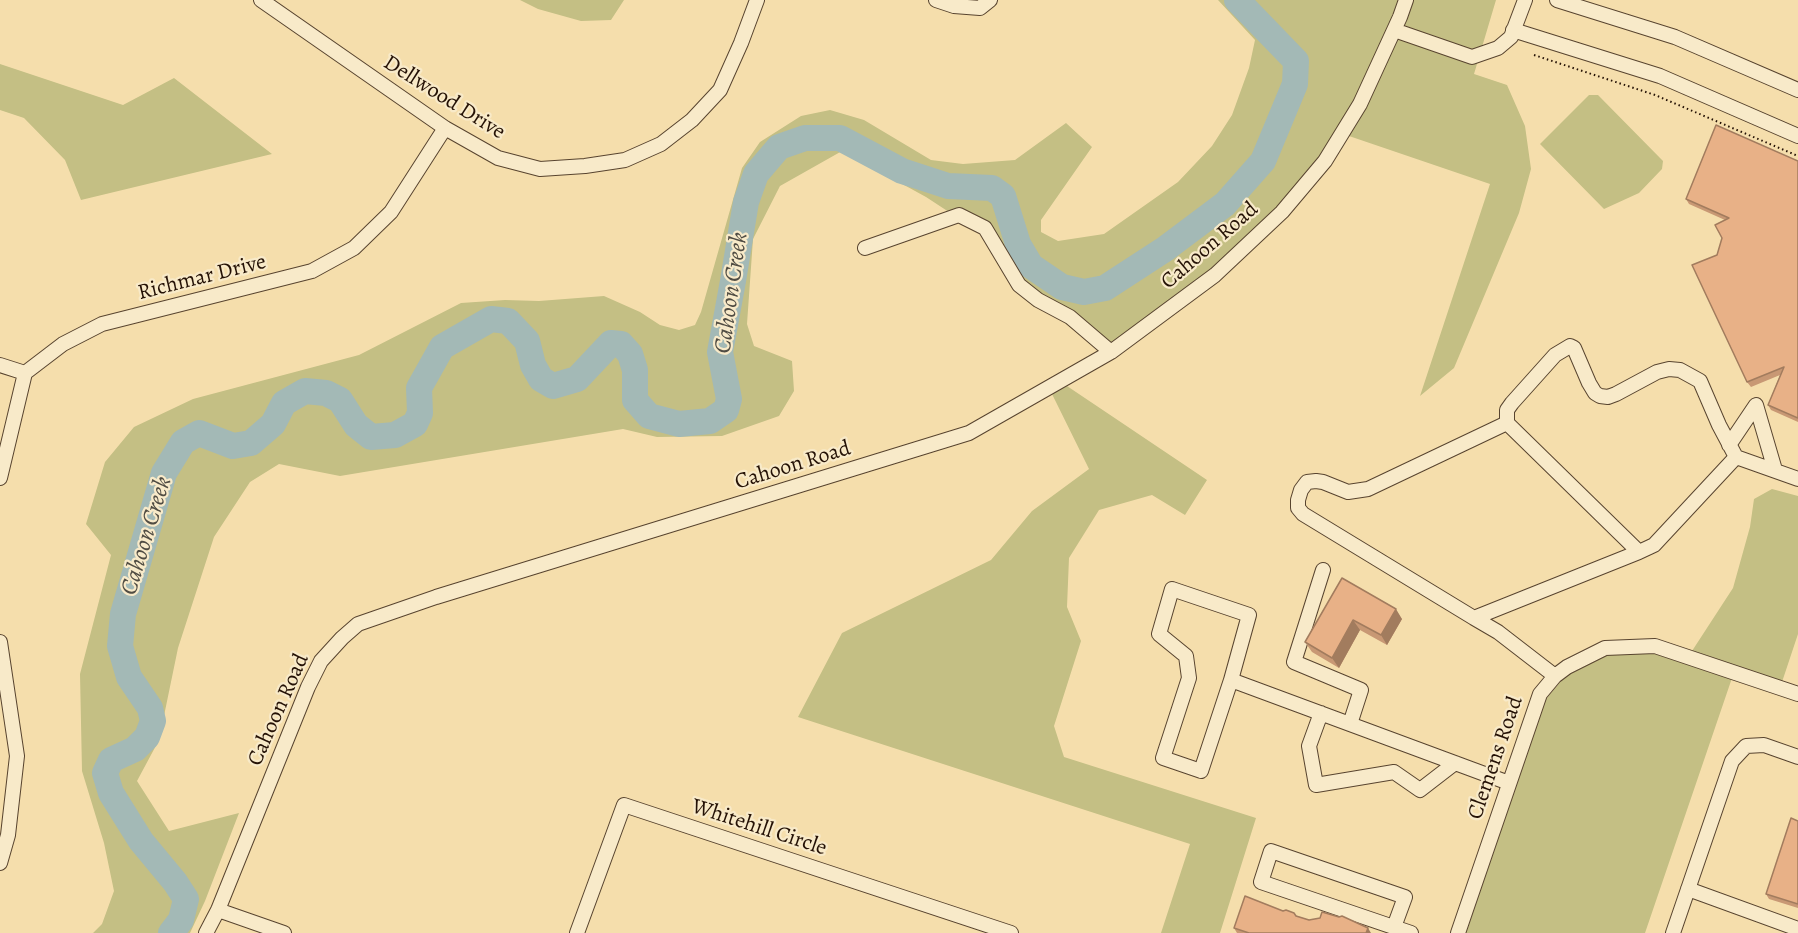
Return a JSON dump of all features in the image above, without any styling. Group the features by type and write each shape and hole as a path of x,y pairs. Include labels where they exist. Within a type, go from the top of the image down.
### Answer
{"street":[{"name":"Dellwood Drive","path":"261,0 445,128 498,158 540,170 625,160 661,144 692,120 720,90 757,0"},
{"path":"936,0 954,6 980,8 990,0"},
{"name":"Cahoon Road","path":"206,933 218,910 308,687 321,661 358,624 436,597 969,433 1111,352 1215,275 1282,212 1325,160 1360,104 1406,0"},
{"path":"1394,30 1472,57 1498,48 1510,37 1525,0"},
{"path":"1557,0 1676,37 1798,90"},
{"path":"1513,30 1660,76 1798,136"},
{"name":"Richmar Drive","path":"25,373 63,344 102,324 312,272 354,248 391,212 445,128"},
{"path":"865,248 959,215 985,228 1019,285 1038,300 1070,317 1111,352"},
{"path":"1639,552 1507,423 1507,410 1512,403 1564,348 1570,346 1574,348 1589,383 1595,393 1600,396 1608,397 1616,394 1669,369 1689,374 1700,381 1705,389 1719,425 1733,451 1798,479"},
{"path":"0,365 25,373 0,478"},
{"path":"1474,618 1654,545 1733,451 1756,405 1775,470"},
{"path":"1507,423 1368,489 1348,492 1323,482 1307,482 1301,490 1298,508 1303,514 1498,632 1555,676"},
{"path":"1323,570 1294,663 1361,690 1350,724"},
{"path":"1172,589 1249,615 1231,680 1201,771 1163,758 1189,678 1186,656 1159,634 1172,589"},
{"path":"0,642 17,756 0,863"},
{"name":"Clemens Road","path":"1458,933 1540,694 1555,676 1567,667 1605,648 1654,645 1798,694"},
{"path":"1231,680 1509,783"},
{"path":"1321,713 1309,746 1317,784 1394,772 1420,790 1455,763"},
{"path":"1673,933 1732,761 1746,746 1764,745 1798,757"},
{"name":"Whitehill Circle","path":"576,933 624,805 1011,933"},
{"path":"1394,927 1405,897 1271,851 1261,882 1411,933"},
{"path":"1688,889 1798,929"},
{"path":"218,910 284,933"}],"path":[{"path":"1534,55 1655,95 1798,156"}],"shaded area":[{"path":"520,0 624,0 611,20 581,21 538,9"},
{"path":"1218,0 1496,0 1474,74 1507,85 1525,126 1531,169 1519,213 1454,368 1420,396 1490,184 1349,136 1319,176 1110,359 1061,320 1019,293 981,233 926,197 842,151 780,186 753,239 747,324 754,346 792,361 794,391 779,416 722,436 657,437 623,429 340,476 279,464 250,482 214,537 178,648 159,740 137,781 169,831 239,813 190,933 93,933 102,924 114,891 104,843 82,771 80,674 111,555 86,524 105,462 134,427 193,399 359,355 461,303 505,300 539,301 604,296 640,312 660,325 679,330 695,325 701,312 742,168 760,142 801,116 830,110 864,120 931,160 963,164 1015,160 1066,123 1092,147 1041,220 1041,232 1058,241 1104,234 1178,182 1212,146 1232,115 1249,68 1255,40"},
{"path":"0,64 123,105 174,78 272,154 81,200 65,160 24,118 0,110"},
{"path":"1589,95 1598,95 1663,161 1662,169 1639,193 1604,209 1540,144"},
{"path":"1067,386 1207,480 1185,515 1152,495 1099,510 1069,558 1067,607 1081,641 1054,726 1064,757 1256,818 1220,933 1161,933 1190,844 798,717 842,633 991,560 1032,511 1089,469 1052,394"},
{"path":"1772,489 1798,496 1798,634 1782,682 1692,651 1733,588 1750,527 1754,499"},
{"path":"1655,652 1732,678 1645,933 1466,933 1546,699 1566,675 1607,654"}],"building":[{"path":"1716,125 1798,161 1798,418 1768,405 1784,367 1747,382 1692,265 1717,255 1722,238 1715,225 1729,218 1686,199"},
{"path":"1342,578 1396,609 1381,635 1353,620 1332,658 1305,642"},
{"path":"1791,818 1798,821 1798,904 1766,894"},
{"path":"1245,896 1309,920 1320,918 1322,912 1342,916 1368,928 1366,933 1249,933 1234,928"}],"waterway":[{"name":"Cahoon Creek","path":"171,933 181,920 186,899 141,841 111,793 105,773 111,760 135,749 147,737 153,721 150,708 129,677 120,646 123,614 164,473 183,442 199,433 233,446 251,443 273,424 284,403 305,391 326,393 340,400 356,425 371,437 395,435 415,424 420,413 419,388 442,347 491,319 508,321 527,341 533,365 541,379 553,386 577,379 611,343 621,344 630,354 635,370 635,400 649,416 679,424 710,421 726,410 729,399 720,352 746,202 756,174 779,147 805,138 840,138 902,171 948,186 992,188 1003,196 1018,244 1031,266 1062,287 1084,292 1105,288 1165,249 1225,204 1263,161 1295,84 1296,61 1237,0"}]}
